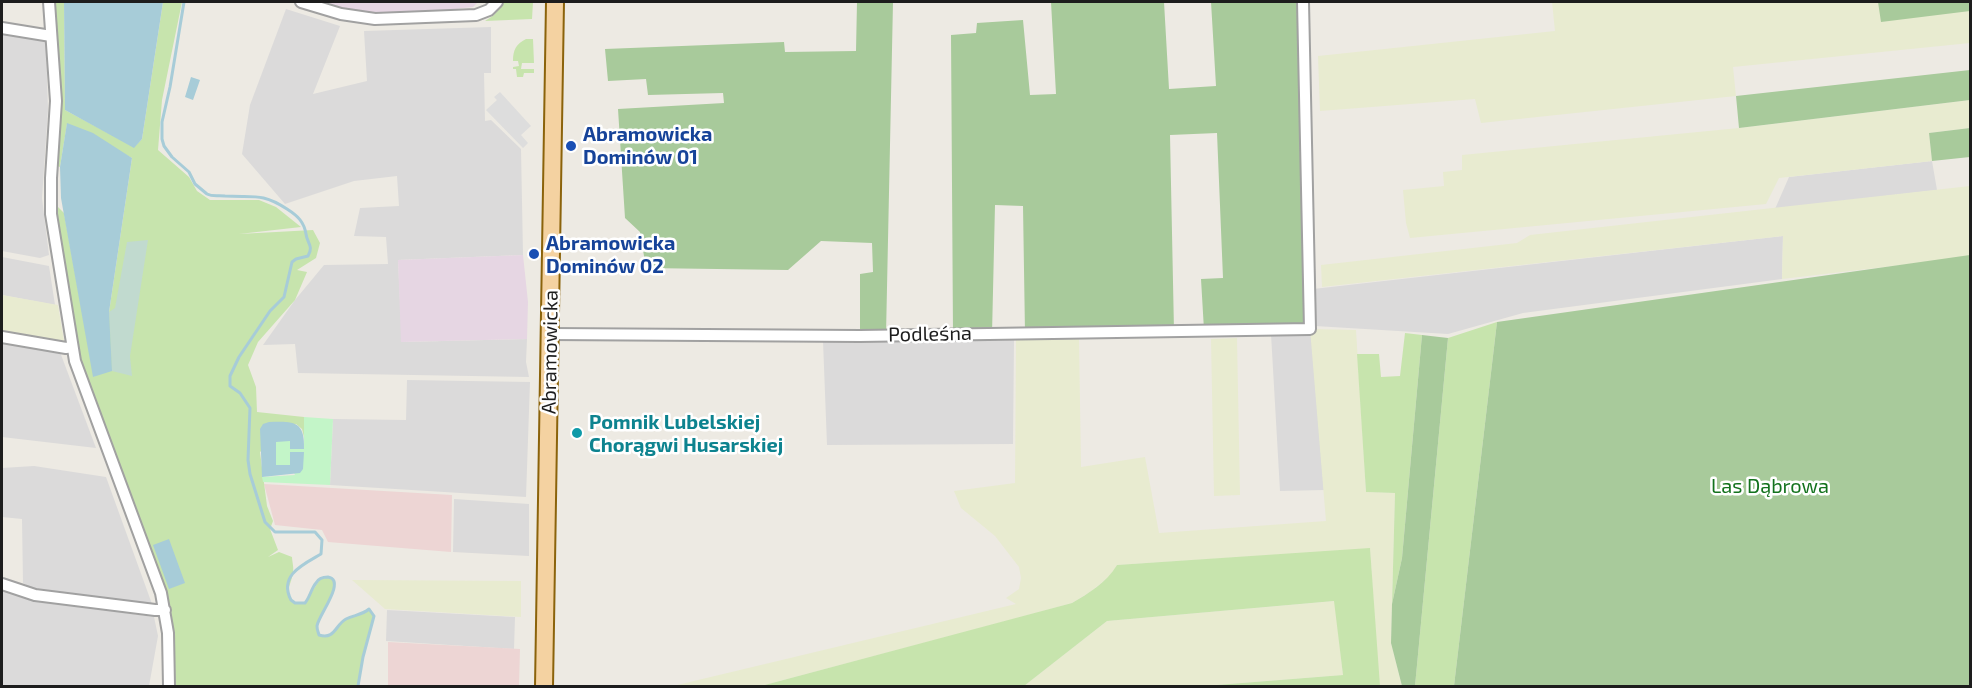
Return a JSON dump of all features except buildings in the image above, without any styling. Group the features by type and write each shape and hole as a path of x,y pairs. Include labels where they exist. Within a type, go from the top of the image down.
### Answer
{"main road":[{"name":"Abramowicka","path":"544,687 555,9"}],"street":[{"path":"49,2 56,101 51,214 72,347 79,376 159,585 168,633 169,687"},
{"path":"301,2 341,14 375,19 476,15 489,10 497,2"},
{"name":"Podleśna","path":"550,334 860,336 1310,329 1304,2"},
{"path":"2,28 51,36"},
{"path":"2,338 72,347"},
{"path":"2,584 36,596 165,610"}],"shaded area":[{"path":"330,2 478,2 473,7 436,11 376,13 350,10 330,4"},
{"path":"286,9 340,26 313,94 367,81 364,31 491,27 491,73 484,73 485,121 491,120 521,149 523,255 398,260 402,342 527,339 526,362 529,377 298,373 295,344 263,345 295,300 324,265 388,264 386,237 354,236 360,208 399,206 397,176 354,181 285,204 242,154 250,105"},
{"path":"2,33 46,41 48,110 42,198 49,255 40,258 2,251"},
{"path":"500,92 531,126 521,135 528,143 523,148 486,110 497,100 494,97"},
{"path":"1932,161 1937,190 1775,209 1789,177"},
{"path":"1783,236 1782,279 1523,313 1448,334 1315,326 1313,289"},
{"path":"523,255 528,302 527,339 401,342 398,260"},
{"path":"2,257 49,266 55,305 2,295"},
{"path":"1311,332 1324,490 1280,491 1271,334"},
{"path":"1014,340 1013,444 827,445 823,341"},
{"path":"2,341 60,352 96,448 2,437"},
{"path":"407,380 530,382 526,497 330,485 333,419 406,420"},
{"path":"34,466 106,477 152,604 37,591 23,583 22,519 2,517 2,468"},
{"path":"264,484 452,495 451,552 328,542 322,530 275,525"},
{"path":"454,499 529,504 529,556 453,552"},
{"path":"2,589 15,591 20,597 34,600 154,617 158,636 149,686 2,686"},
{"path":"387,610 515,617 514,649 386,641"},
{"path":"388,642 520,649 519,686 388,686"}],"green space":[{"path":"54,2 64,2 65,110 134,147 142,139 163,2 182,2 162,100 158,150 189,177 197,191 210,200 259,200 276,207 301,227 239,234 313,230 320,243 316,258 297,270 307,272 295,300 258,342 248,365 256,387 257,412 304,417 304,437 302,429 296,424 260,452 267,506 273,521 270,529 278,550 268,557 279,552 292,557 293,570 288,592 295,603 305,603 320,579 330,578 334,581 335,587 332,595 317,625 319,635 332,634 346,619 369,609 374,616 358,686 173,686 172,626 169,607 162,581 81,367 56,205 64,213 94,377 109,312 132,158 67,124 60,167 55,165 61,106"},
{"path":"504,2 533,2 532,19 485,21 494,15"},
{"path":"857,2 893,2 886,335 860,336 860,274 873,272 872,243 821,241 788,270 646,268 640,232 625,218 618,109 724,103 723,93 648,95 646,79 608,81 605,49 784,42 785,52 856,51"},
{"path":"1051,2 1164,2 1169,89 1216,86 1211,2 1303,2 1310,329 1204,330 1201,279 1223,278 1217,133 1170,135 1174,331 1025,333 1023,206 995,205 992,334 953,334 951,35 976,33 977,23 1023,20 1030,95 1056,94"},
{"path":"1552,2 1970,2 1970,43 1733,67 1736,96 1481,123 1475,99 1320,111 1318,56 1555,31"},
{"path":"1878,2 1970,2 1970,11 1881,22"},
{"path":"526,39 533,39 534,63 522,63 521,69 534,69 534,73 524,73 523,77 517,77 516,69 513,67 519,66 518,61 513,61 514,54 517,45"},
{"path":"1970,70 1970,100 1739,128 1736,96"},
{"path":"1970,100 1970,128 1929,133 1932,161 1779,178 1766,204 1410,238 1406,223 1403,190 1444,186 1443,172 1462,170 1462,155 1739,128"},
{"path":"1970,128 1970,157 1932,161 1929,133"},
{"path":"1970,186 1970,257 1782,279 1783,236 1322,287 1321,265 1517,243 1530,235"},
{"path":"148,240 130,356 132,376 112,371 109,312 115,308 127,242"},
{"name":"Las Dąbrowa","path":"1970,255 1970,686 1454,686 1497,322"},
{"path":"2,295 58,305 64,341 54,343 2,334"},
{"path":"1497,322 1454,686 1415,686 1448,338"},
{"path":"1310,329 1356,330 1366,492 1395,493 1391,643 1402,686 1379,686 1370,549 1117,565 1110,576 1072,603 1003,622 761,686 673,686 1016,604 1006,598 1019,589 1021,578 1019,567 995,536 961,508 954,491 1015,483 1016,339 1079,338 1081,467 1145,457 1159,533 1326,521"},
{"path":"1405,333 1422,335 1402,558 1392,604 1395,493 1366,492 1357,354 1379,354 1381,377 1400,376"},
{"path":"1422,335 1448,338 1415,686 1402,686 1391,643 1392,604 1402,558"},
{"path":"1237,338 1240,495 1214,496 1211,339"},
{"path":"304,417 333,419 330,485 263,482 262,477 295,475 290,465 276,465 276,441 291,441 304,449"},
{"path":"1370,548 1380,686 1204,686 1343,675 1334,601 1107,621 1024,686 761,686 1072,603 1102,582 1117,565"},
{"path":"352,580 521,581 521,617 385,609"},
{"path":"1335,601 1343,675 1204,686 1024,686 1107,621"}],"water":[{"path":"64,2 163,2 142,139 134,148 65,110"},
{"path":"191,77 200,80 193,100 185,97"},
{"path":"67,123 93,133 132,158 109,312 112,371 93,377 61,198 60,167"},
{"path":"291,423 300,428 304,449 290,449 290,441 276,442 276,465 290,465 290,452 304,452 303,469 300,473 262,477 260,429 263,424"},
{"path":"169,539 185,583 169,589 153,545"}],"waterway":[{"path":"184,2 162,122 164,146 172,157 189,172 195,184 207,194 263,198 291,212 302,223 310,247 308,256 292,262 284,297 270,311 239,357 230,376 230,386 240,393 250,408 248,460 265,522 275,532 315,532 322,540 321,554 301,566 290,577 288,591 291,600 295,603 305,603 317,582 321,578 328,577 333,580 334,585 317,626 319,635 332,634 346,619 369,609 374,616 358,686"}],"place":[{"name":"Abramowicka Dominów 01","path":"571,146"},
{"name":"Abramowicka Dominów 02","path":"534,254"},
{"name":"Pomnik Lubelskiej Chorągwi Husarskiej","path":"577,433"}]}
